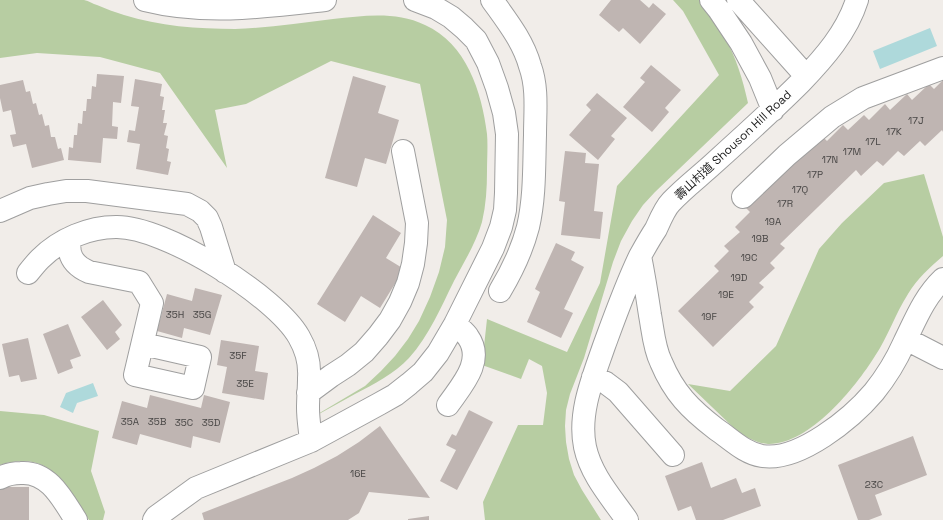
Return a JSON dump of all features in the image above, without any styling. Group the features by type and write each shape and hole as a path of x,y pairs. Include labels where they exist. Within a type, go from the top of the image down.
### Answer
{"street":[{"path":"145,0 185,7 214,9 262,7 325,0"},
{"path":"154,520 196,488 311,441 395,395 409,384 422,372 438,353 493,248 501,227 505,210 506,193 507,134 504,113 497,88 488,63 476,40 451,17 436,8 415,0"},
{"path":"492,0 517,35 525,50 531,66 536,98 533,191 528,226 517,260 500,291"},
{"path":"711,0 732,30 760,78 773,110"},
{"path":"738,0 806,76"},
{"name":"壽山村道 Shouson Hill Road","path":"627,520 596,475 589,462 583,433 586,405 593,377 619,303 640,256 670,203 773,110 806,76 829,50 843,31 857,0"},
{"path":"743,198 787,155 832,117 863,98 943,68"},
{"path":"308,393 364,352 390,320 408,283 413,264 417,223 403,151"},
{"path":"0,211 30,198 66,191 87,191 187,204 200,211 211,226 225,272"},
{"path":"28,273 40,259 54,247 70,238 101,228 133,228 183,248 207,261 252,291 283,317 293,327 300,339 305,351 310,378 308,408 311,441"},
{"path":"70,238 69,245 72,258 76,265 82,269 89,272 139,282 152,303 143,344"},
{"path":"640,256 654,342 660,361 669,378 681,396 699,416 751,453 772,457 792,453 827,434 843,422 873,393 886,377 926,300 943,279"},
{"path":"448,405 471,371 474,362 473,345 469,337 454,324"},
{"path":"906,339 943,358"},
{"path":"593,377 606,383 618,392 673,455"},
{"path":"0,478 13,473 25,472 37,475 48,481 56,490 76,520"}],"green space":[{"path":"0,0 84,0 137,19 179,26 207,28 235,29 356,17 391,16 414,21 439,33 451,44 470,70 481,102 487,134 486,196 482,222 473,245 429,331 409,358 384,378 301,424 365,386 395,356 419,321 439,272 445,247 447,220 420,84 331,61 246,104 215,110 227,168 160,73 100,57 37,53 0,58"},
{"path":"673,0 701,0 736,60 748,103 643,205 621,241 613,262 584,358 570,394 566,410 565,426 569,459 574,475 601,520 485,520 483,502 518,425 543,425 547,393 542,366 529,359 521,379 482,365 487,319 567,352 600,283 617,186 719,75 683,11"},
{"path":"924,174 943,237 943,256 915,283 899,309 880,349 856,383 815,425 784,442 768,444 755,441 737,431 688,384 730,391 776,346 819,249 842,223 884,183"},
{"path":"0,411 44,415 99,431 91,471 105,512 103,520 89,520 63,482 46,467 25,461 0,465"}],"water":[{"path":"930,28 937,46 880,69 873,51"},
{"path":"93,383 98,396 77,403 73,413 60,407 66,393"}],"building":[{"path":"611,0 640,0 649,8 653,3 666,14 640,44 623,28 619,32 599,15"},
{"path":"651,65 681,90 665,108 669,112 652,132 623,107 645,82 640,78"},
{"path":"97,74 124,76 121,103 113,102 112,126 118,127 117,139 103,138 101,163 68,160 69,147 73,148 74,135 77,135 78,123 82,124 83,111 86,111 87,99 91,99 92,86 96,87"},
{"path":"353,76 386,86 378,113 399,120 386,164 365,158 357,187 325,178"},
{"path":"135,79 162,84 160,96 164,97 162,110 165,110 163,123 167,123 164,135 168,136 166,148 169,149 167,161 171,162 168,175 136,169 140,144 127,142 129,130 135,131 139,107 131,106"},
{"path":"23,80 26,92 30,91 33,104 36,103 39,115 42,114 45,126 49,125 51,137 55,137 58,149 61,148 64,160 32,168 26,144 13,147 10,135 16,134 11,110 3,112 0,98 0,85"},
{"path":"943,80 943,132 942,130 925,146 920,141 904,156 898,151 883,166 877,161 861,176 856,170 780,244 785,248 770,263 775,268 759,283 764,287 749,302 754,307 713,347 678,311 719,271 714,266 729,251 724,246 740,232 735,227 750,212 745,207 820,134 827,141 843,125 848,130 864,115 869,120 885,104 890,110 907,94 912,100 929,84 934,89"},
{"path":"597,93 627,118 611,136 615,139 598,160 569,135 591,110 586,105"},
{"path":"565,151 586,153 585,163 599,164 594,211 603,212 600,239 561,235 565,202 559,201"},
{"path":"373,215 401,233 386,258 404,269 380,308 361,296 345,322 317,304"},
{"path":"556,243 575,252 571,260 584,267 564,309 573,313 561,338 527,322 540,292 535,289"},
{"path":"195,288 222,295 210,335 184,328 182,338 157,331 167,294 192,301"},
{"path":"103,300 122,325 115,332 120,339 107,350 81,317"},
{"path":"68,324 81,356 70,360 73,368 58,374 43,334"},
{"path":"28,338 37,379 21,382 19,375 9,377 2,344"},
{"path":"221,340 259,346 255,371 268,373 264,400 222,393 227,367 217,365"},
{"path":"150,395 201,408 204,395 230,402 220,443 193,436 191,448 140,434 137,445 112,438 122,401 147,408"},
{"path":"469,410 493,422 457,490 440,481 456,450 446,445 452,434 456,436"},
{"path":"380,426 430,498 369,492 359,513 348,520 204,520 202,513 314,468 359,442"},
{"path":"913,436 927,475 875,495 882,515 869,520 858,520 838,465"},
{"path":"702,462 711,488 736,478 742,493 755,488 761,506 723,520 696,520 691,506 678,511 665,476"},
{"path":"0,487 29,487 29,520 0,520"},
{"path":"429,516 429,520 408,520 408,519"}]}
